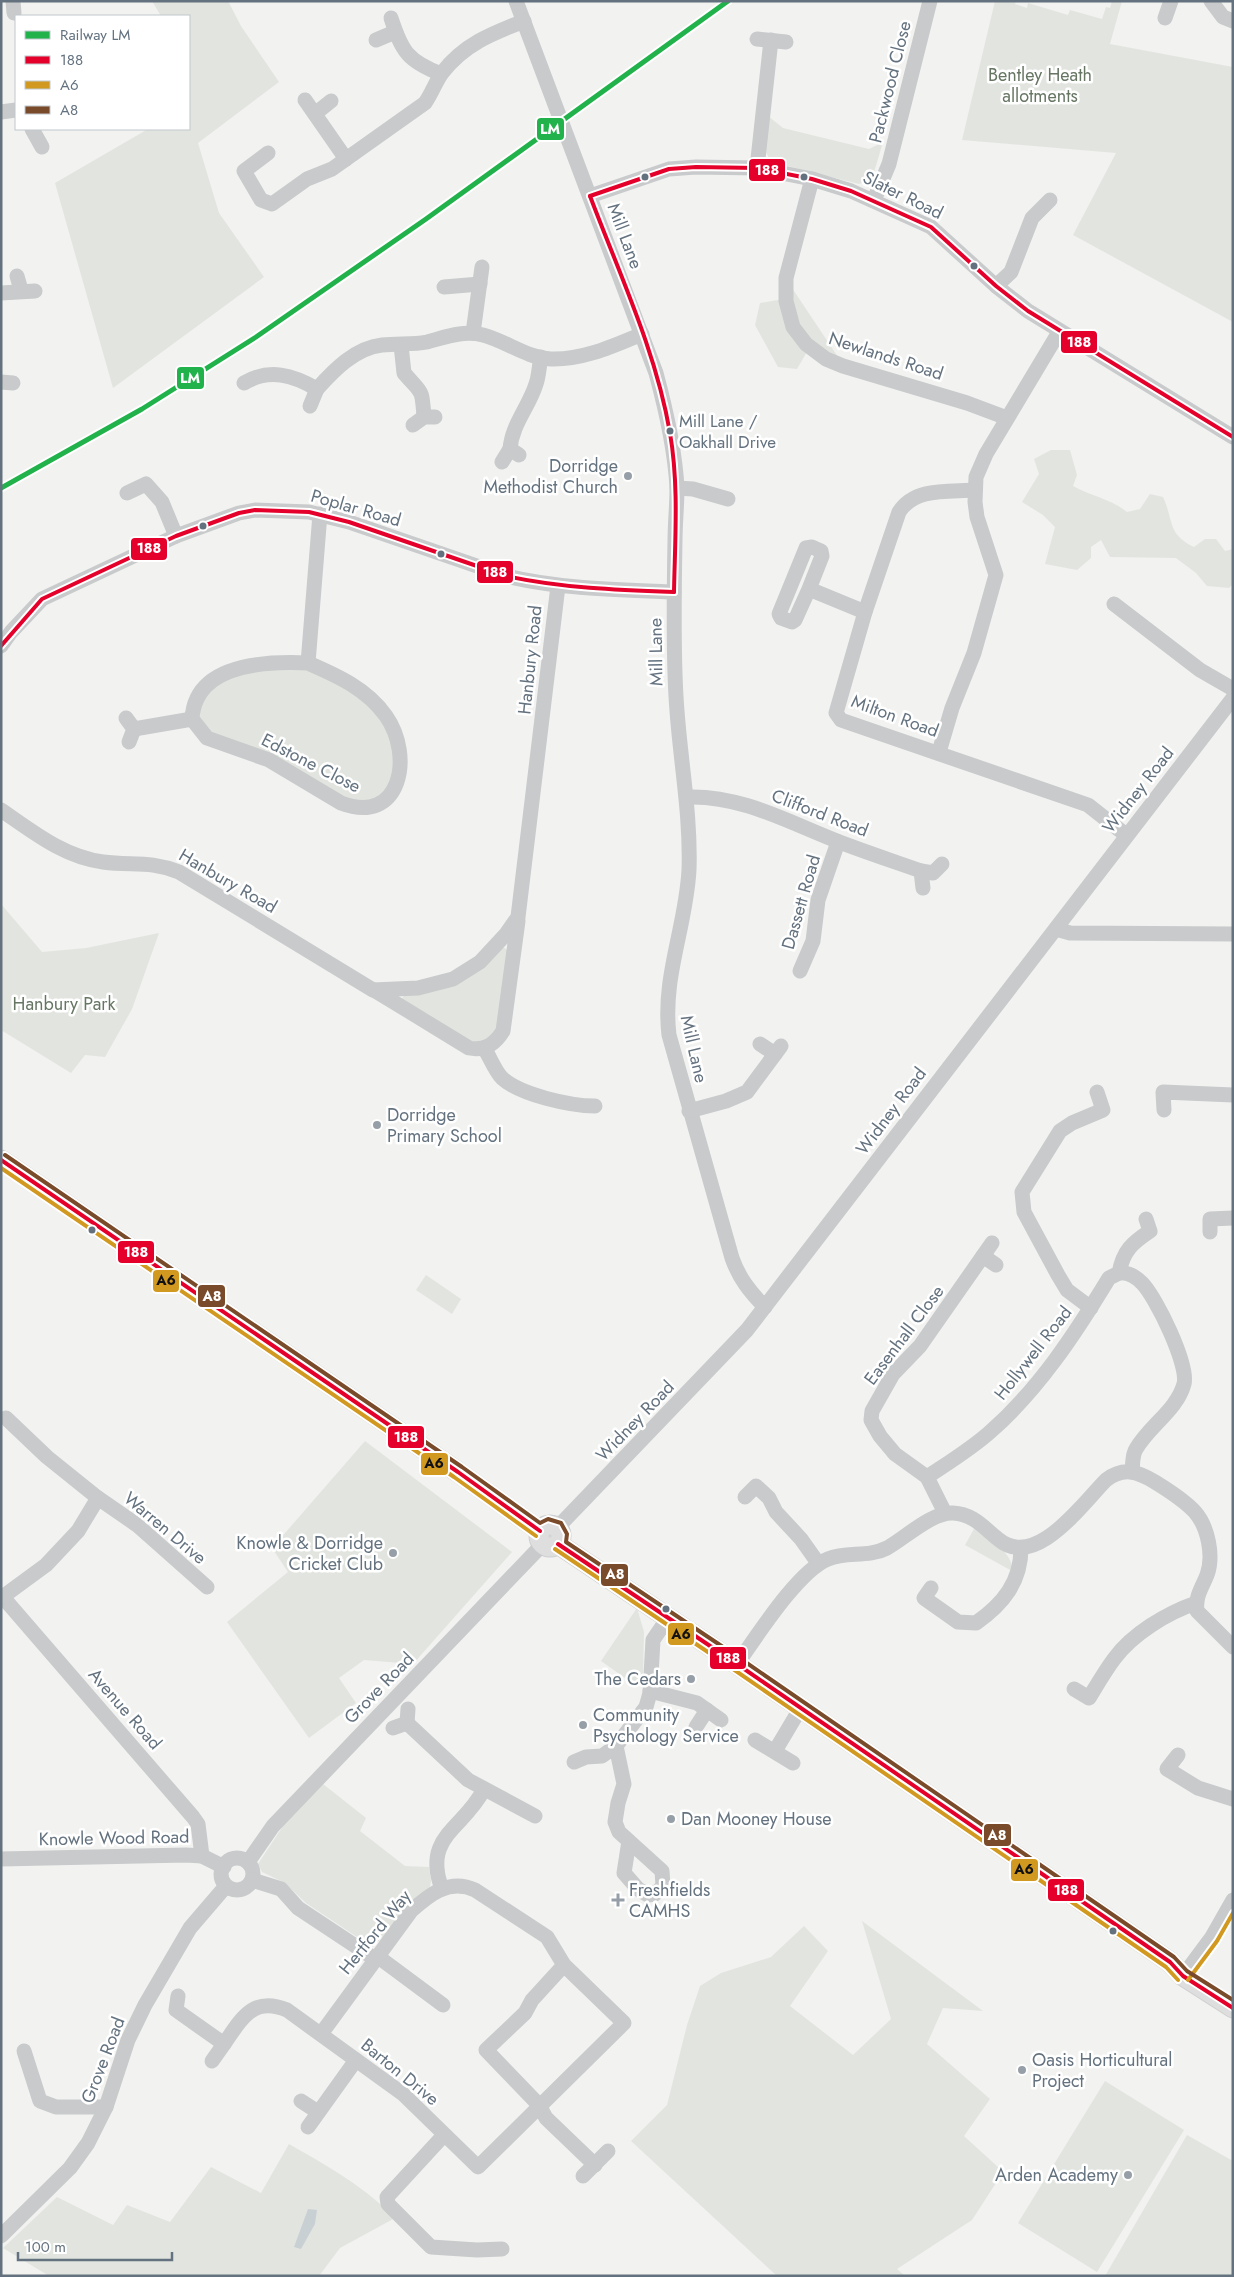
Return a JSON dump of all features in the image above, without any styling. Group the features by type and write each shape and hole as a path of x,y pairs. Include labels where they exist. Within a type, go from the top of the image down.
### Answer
{"main road":[{"path":"1,1160 1170,1962 1183,1976 1233,2008"}],"street":[{"name":"Mill Lane","path":"516,1 642,334 656,373 666,412 677,488 674,592 676,697 689,814 689,874 667,990 666,1012 669,1034 689,1111 736,1269 749,1291 766,1308"},
{"name":"Packwood Close","path":"874,200 889,164 930,1"},
{"path":"1165,18 1172,1"},
{"path":"1211,1 1223,17 1233,21"},
{"path":"268,153 244,171 261,200 266,204 272,204 307,179 332,169 424,103 435,89 441,74 469,46 486,36 524,21"},
{"path":"376,40 393,25 403,51 420,66 441,74"},
{"path":"757,168 771,40"},
{"path":"305,100 316,113 346,159"},
{"path":"316,113 331,101"},
{"path":"1,112 15,110"},
{"path":"33,130 42,148"},
{"name":"Slater Road","path":"590,196 670,169 706,166 757,168 812,179 874,200 931,227 996,286 1059,332 1233,437"},
{"name":"Newlands Road","path":"812,179 785,290 789,316 793,327 803,340 814,351 843,366 958,400 1008,418"},
{"path":"996,286 1011,272 1032,218 1050,200"},
{"path":"473,333 482,267"},
{"path":"444,287 480,284"},
{"path":"1,293 24,286"},
{"path":"939,752 952,708 974,653 996,575 977,517 976,477 986,454 1059,332"},
{"path":"310,406 317,389 332,372 352,357 381,345 427,342 459,334 473,333 541,358 552,359 578,357 604,350 642,334"},
{"path":"401,345 404,373 419,387 422,395 424,420"},
{"path":"502,462 515,452 515,426 536,385 541,358"},
{"path":"244,383 263,374 274,374 293,377 317,389"},
{"path":"127,493 146,484 162,502 176,536"},
{"path":"677,488 693,489 729,499"},
{"name":"Milton Road","path":"975,490 914,496 904,504 899,512 865,612 836,713 841,720 939,752 1088,805 1126,835"},
{"name":"Poplar Road","path":"1,646 6,628 42,599 176,536 239,513 254,510 288,510 320,514 349,522 506,576 558,586 674,592"},
{"path":"308,663 320,514"},
{"name":"Hanbury Road","path":"1,810 55,845 77,856 104,862 155,864 179,872 469,1048 484,1048 498,1039 503,1030 558,586"},
{"path":"809,588 865,612"},
{"path":"1114,604 1200,670 1233,689"},
{"name":"Edstone Close","path":"256,663 308,663 350,682 365,693 392,726 398,742 401,769 397,786 388,797 378,804 367,808 354,808 341,804 269,760 206,738 192,719 196,697 215,680 230,671 256,663"},
{"name":"Widney Road","path":"549,1537 743,1335 766,1308 1126,835 1233,698"},
{"path":"130,730 192,719"},
{"name":"Clifford Road","path":"687,797 714,797 772,813 838,842 921,871"},
{"name":"Dassett Road","path":"800,971 813,942 818,900 838,842"},
{"path":"923,888 921,871 933,873 942,864"},
{"name":"Hanbury Road","path":"373,990 418,988 453,979 480,962 506,934 518,916"},
{"path":"1056,929 1070,933 1233,934"},
{"path":"689,1111 733,1099 747,1092 778,1050 760,1044"},
{"path":"484,1048 502,1078 520,1088 579,1106 595,1106"},
{"path":"1091,1308 1067,1290 1058,1275 1024,1212 1022,1192 1060,1131 1072,1123 1103,1110 1098,1092"},
{"path":"1164,1110 1163,1092 1233,1095"},
{"path":"1210,1232 1210,1219 1233,1218"},
{"name":"Hollywell Road","path":"927,1477 989,1434 1018,1406 1058,1356 1109,1278 1118,1273 1126,1251 1131,1244 1150,1231 1146,1219"},
{"name":"Easenhall Close","path":"927,1477 894,1454 874,1428 871,1420 872,1410 893,1374 920,1346 992,1243"},
{"path":"983,1256 996,1265"},
{"path":"1118,1273 1126,1272 1134,1276 1143,1284 1153,1298 1182,1364 1184,1377 1180,1392 1136,1448 1132,1471"},
{"name":"Warren Drive","path":"6,1418 47,1458 98,1498 137,1525 206,1587"},
{"path":"737,1664 788,1596 818,1563 848,1553 870,1554 885,1550 934,1518 945,1514 968,1516 978,1521 999,1541 1008,1546 1021,1548 1037,1545 1045,1540 1113,1474 1132,1471 1140,1473 1162,1486 1194,1512 1202,1524 1208,1540 1209,1563 1207,1574 1197,1595 1197,1611 1233,1647"},
{"path":"927,1477 945,1514"},
{"path":"745,1497 756,1486 769,1498 776,1512 801,1539 818,1563"},
{"name":"Warren Drive","path":"2,1597 46,1565 78,1531 98,1498"},
{"name":"Grove Road","path":"248,1862 273,1826 549,1537"},
{"path":"931,1588 924,1598 958,1622 976,1623 992,1610 1014,1583 1020,1568 1021,1548"},
{"name":"Avenue Road","path":"2,1597 194,1817 198,1824 201,1838 202,1856"},
{"path":"1074,1689 1089,1698 1115,1658 1133,1641 1179,1609 1196,1603"},
{"path":"574,1762 586,1757 602,1756 616,1746 646,1707 650,1691 653,1640 668,1618"},
{"path":"650,1691 682,1698 707,1710 721,1720"},
{"path":"775,1752 800,1709"},
{"path":"696,1727 707,1710"},
{"path":"403,1720 468,1780 484,1789 522,1801 535,1816"},
{"path":"755,1740 793,1763"},
{"path":"616,1746 624,1784 618,1803 616,1822 619,1832 629,1841"},
{"path":"1178,1755 1167,1769 1198,1788 1233,1799"},
{"path":"442,1889 435,1859 441,1845 454,1826 479,1799 484,1789"},
{"name":"Knowle Wood Road","path":"1,1859 202,1856 224,1867"},
{"path":"233,1859 242,1859 248,1862 252,1869 252,1880 240,1889 232,1890 226,1886 222,1874 224,1867 233,1859"},
{"path":"252,1880 281,1889 298,1908 376,1957 443,2005"},
{"name":"Hertford Way","path":"321,2034 411,1911 428,1895 453,1885 466,1886 488,1896 498,1913 547,1937 564,1965 624,2023 539,2105"},
{"name":"Grove Road","path":"1,2236 70,2168 88,2143 106,2107 128,2040 145,2005 190,1928 226,1886"},
{"path":"1183,1976 1212,1937 1233,1900"},
{"path":"564,1965 532,2000 525,2013 486,2050 539,2105 546,2118 595,2165"},
{"name":"Barton Drive","path":"212,2061 244,2016 262,2006 274,2005 287,2010 403,2094 478,2166 539,2105"},
{"path":"174,2008 224,2044"},
{"path":"24,2051 40,2101 56,2107 106,2107"},
{"path":"308,2127 356,2060"},
{"path":"302,2101 318,2112"},
{"path":"444,2135 387,2197 388,2204 431,2247 477,2250 502,2249"},
{"path":"583,2176 608,2151"}],"green space":[{"path":"152,1 228,1 241,26 279,82 198,143 219,213 264,277 113,388 55,183 146,130 190,130 190,15 160,15"},
{"name":"Bentley Heath allotments","path":"995,1 1016,1 1015,4 1027,8 1028,3 1068,15 1070,10 1102,19 1106,7 1110,8 1112,1 1122,1 1110,44 1233,67 1233,322 1073,235 1116,153 962,140"},
{"path":"768,116 783,128 869,149 883,142 872,179 859,184 771,162 764,148"},
{"path":"792,288 838,357 811,345 797,369 778,367 755,325 760,303 789,298"},
{"path":"1051,450 1070,450 1077,475 1073,486 1114,504 1127,512 1140,509 1150,494 1163,497 1175,532 1185,542 1194,547 1205,539 1216,539 1225,551 1233,549 1233,584 1229,588 1207,586 1196,573 1176,558 1110,557 1101,540 1091,547 1091,558 1077,570 1045,564 1055,527 1043,515 1022,502 1039,474 1034,459"},
{"path":"298,667 338,681 372,706 386,726 397,759 389,792 376,799 358,803 202,728 198,707 207,694 217,685 229,678 255,671"},
{"name":"Hanbury Park","path":"1,904 42,952 86,948 159,933 132,1009 105,1057 85,1055 71,1073 1,1030"},
{"path":"501,948 505,948 509,952 497,1036 471,1045 402,999 404,995"},
{"path":"426,1275 461,1299 452,1314 416,1290"},
{"name":"Knowle & Dorridge Cricket Club","path":"365,1441 512,1552 413,1664 364,1660 339,1678 356,1703 309,1738 227,1622 288,1572 272,1548"},
{"path":"974,1529 1005,1552 1012,1564 1012,1571 965,1545"},
{"path":"637,1608 644,1632 643,1675 635,1685 601,1661"},
{"path":"323,1784 366,1818 360,1831 405,1866 429,1867 430,1887 391,1930 372,1947 306,1903 285,1883 262,1872 258,1864 285,1823"},
{"path":"862,1921 983,2011 943,2008 927,2044 990,2099 964,2136 1010,2178 996,2183 972,2220 897,2269 905,2276 777,2276 631,2141 667,2105 687,2025 700,1986 721,1973 771,1957 804,1926 828,1951 790,2006 853,2055 891,2019"},
{"path":"1105,2081 1184,2130 1097,2272 1018,2223"},
{"path":"1187,2135 1233,2161 1233,2276 1105,2276"},
{"path":"289,2144 358,2186 395,2218 340,2248 319,2276 49,2276 3,2248 57,2197 113,2225 127,2205 170,2222 211,2167 261,2193"}],"shaded area":[{"path":"308,2209 317,2210 315,2224 301,2249 294,2247"}],"rail line":[{"name":"LM","path":"1,488 142,409 256,337 426,219 728,1"}],"transit line":[{"name":"188","path":"590,196 669,169 696,167 757,168 812,179 851,191 931,227 996,286 1028,311 1233,437"},
{"name":"188","path":"590,196 636,313 664,402 675,472 674,592"},
{"name":"188","path":"1,646 42,599 176,536 239,513 255,510 309,512 349,522 506,576 569,586 674,592"},
{"name":"A8","path":"5,1155 462,1467 540,1523 548,1519 561,1523 567,1534 566,1542 741,1659 1174,1957 1187,1971 1233,2000"},
{"name":"188","path":"1,1160 458,1472 540,1531"},
{"name":"A6","path":"1,1168 454,1477 536,1536"},
{"name":"188","path":"558,1544 737,1664 1170,1962 1183,1976 1233,2008"},
{"name":"A6","path":"555,1549 1166,1967 1178,1980"},
{"name":"A6","path":"1188,1980 1217,1941 1233,1913"}],"place":[{"name":"Mill Lane / Oakhall Drive","path":"670,431"},
{"name":"Dorridge Methodist Church","path":"628,476"},
{"name":"Dorridge Primary School","path":"377,1125"},
{"name":"Knowle & Dorridge Cricket Club","path":"393,1553"},
{"name":"The Cedars","path":"691,1679"},
{"name":"Community Psychology Service","path":"583,1725"},
{"name":"Dan Mooney House","path":"671,1819"},
{"name":"Freshfields CAMHS","path":"618,1900"},
{"name":"Oasis Horticultural Project","path":"1022,2070"},
{"name":"Arden Academy","path":"1128,2175"}]}
